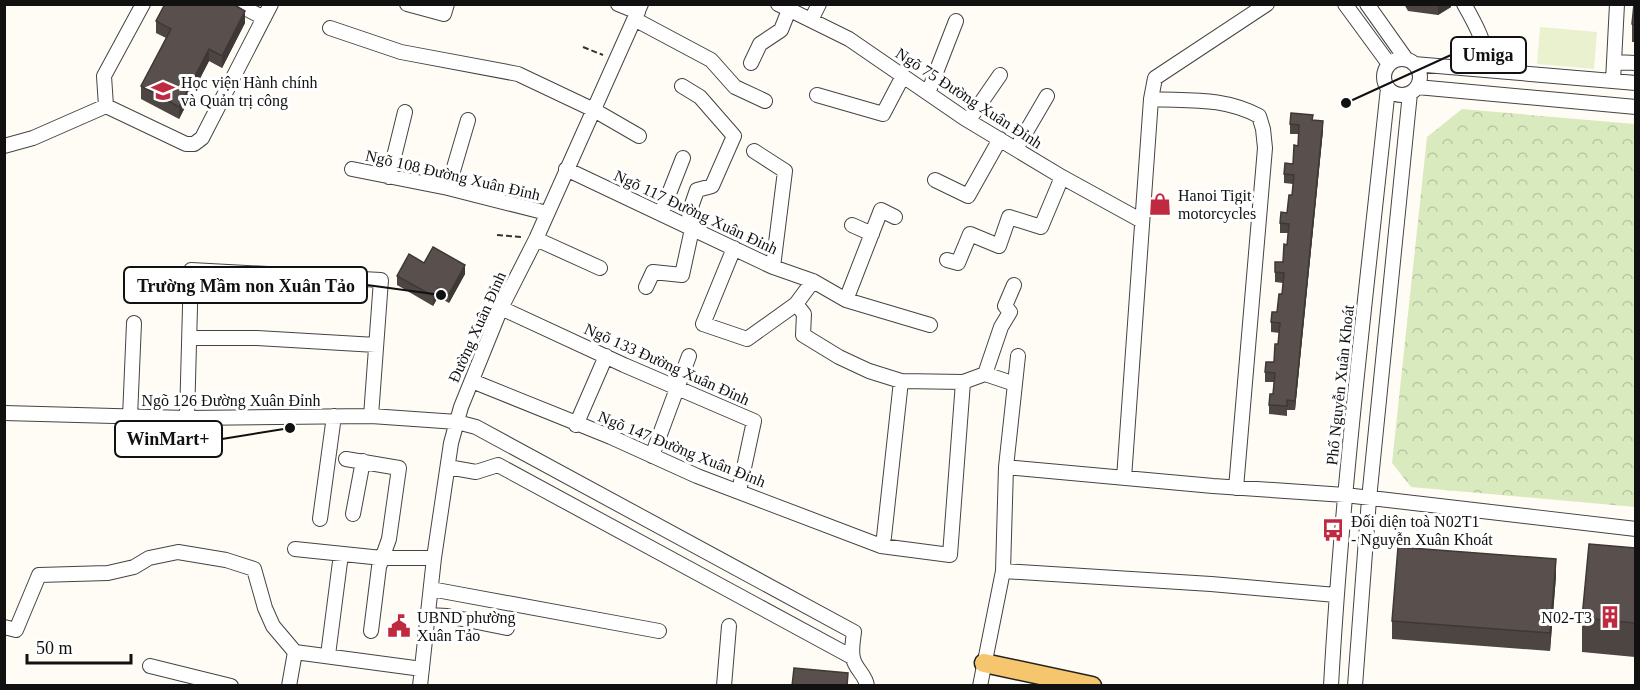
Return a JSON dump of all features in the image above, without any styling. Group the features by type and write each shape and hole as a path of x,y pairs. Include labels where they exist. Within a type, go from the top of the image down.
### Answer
{"main road":[{"path":"984,663 1092,686"}],"street":[{"path":"106,106 104,76 143,4"},
{"path":"237,4 264,18"},
{"path":"4,146 33,138 106,106 186,144 194,144 201,138 271,4"},
{"path":"407,4 444,14 447,4"},
{"path":"618,4 638,12 711,60 735,87 765,101"},
{"path":"811,20 819,4"},
{"path":"1124,478 1151,99 1155,78 1267,4"},
{"path":"1345,4 1389,64"},
{"path":"1355,686 1369,499 1414,90 1420,78 1420,72 1367,4"},
{"path":"1464,4 1477,27 1487,54 1488,70"},
{"path":"1612,81 1617,4"},
{"path":"751,63 760,44 781,30 783,7"},
{"name":"Ngõ 75 Đường Xuân Đỉnh","path":"783,7 849,39 969,120 1062,177 1142,221"},
{"name":"Đường Xuân Đỉnh","path":"420,686 434,558 451,443 461,407 501,308 536,239 638,12"},
{"path":"928,93 956,21"},
{"path":"330,28 401,52 518,74 594,110 639,136"},
{"path":"1635,83 1394,61 1389,64 1384,75 1388,88 1400,95 1414,90 1635,107"},
{"path":"1614,62 1635,63"},
{"path":"969,120 1000,75"},
{"path":"817,95 883,114 903,76"},
{"path":"646,287 653,272 682,275 692,229 689,213 697,190 712,186 734,136 700,97 682,86"},
{"name":"Phố Nguyễn Xuân Khoát","path":"1331,686 1345,495 1388,88"},
{"path":"1017,149 1047,96"},
{"path":"1151,99 1224,102 1258,116 1263,129 1265,148 1236,488"},
{"path":"389,177 405,112"},
{"path":"448,188 468,120"},
{"path":"935,180 968,196 1000,139"},
{"path":"754,151 786,171 773,267"},
{"path":"661,214 683,158"},
{"name":"Ngõ 108 Đường Xuân Đỉnh","path":"352,169 448,188 547,213"},
{"name":"Ngõ 117 Đường Xuân Đỉnh","path":"566,170 773,267 813,281 846,300 930,325"},
{"path":"946,260 958,263 970,234 999,246 1009,217 1041,227 1062,177"},
{"path":"846,300 881,210 895,217"},
{"path":"852,225 872,234"},
{"path":"536,239 600,268"},
{"path":"734,248 703,324 747,339 796,304 813,281"},
{"path":"187,418 191,270 381,280 370,416"},
{"path":"985,374 1001,327 1010,312 1005,306 1014,285"},
{"path":"796,304 804,314 803,336 869,371 901,381 963,382 985,374 1015,384"},
{"name":"Ngõ 133 Đường Xuân Đỉnh","path":"501,308 754,421 739,491"},
{"path":"130,417 134,323"},
{"path":"190,338 257,338 376,345"},
{"path":"576,424 606,356"},
{"path":"652,456 688,356"},
{"path":"980,686 1002,571 1006,467 1018,356"},
{"name":"Ngõ 147 Đường Xuân Đỉnh","path":"471,381 697,476 881,546 951,555 963,382"},
{"path":"881,546 884,537 901,381"},
{"name":"Ngõ 126 Đường Xuân Đỉnh","path":"4,413 187,418 370,416 457,422 476,427 854,632 852,657"},
{"path":"320,519 334,417"},
{"path":"346,459 363,460 399,468 389,540 382,558 371,631"},
{"path":"353,514 363,460"},
{"path":"448,467 476,472 498,465 852,657 858,671 868,684"},
{"path":"1006,467 1236,488 1345,495 1635,529"},
{"path":"295,549 382,558 434,558"},
{"path":"4,627 16,630 39,575 108,573 134,567 149,558 178,552 226,560 254,569 264,608 273,626 295,652 423,669"},
{"path":"328,655 341,554"},
{"path":"1002,571 1211,584 1336,595"},
{"path":"431,589 658,631"},
{"path":"428,615 447,616 507,627"},
{"path":"724,686 729,626"},
{"path":"289,686 295,652"},
{"path":"150,666 231,686"}],"path":[{"path":"583,46 617,62"},
{"path":"497,235 536,239"}],"green space":[{"path":"1540,27 1597,32 1594,69 1537,64"},
{"path":"1462,109 1635,124 1635,507 1411,487 1392,463 1427,137"}],"building":[{"path":"165,4 233,4 245,11 222,56 209,49 179,107 141,86 171,29 156,21"},
{"path":"1635,4 1635,25 1632,24"},
{"path":"1291,113 1313,115 1312,120 1323,121 1295,401 1287,400 1287,406 1269,405 1270,394 1273,394 1275,373 1265,372 1266,362 1274,362 1275,344 1278,344 1280,323 1271,322 1272,312 1277,312 1279,294 1282,294 1284,273 1275,272 1275,262 1283,262 1284,244 1287,245 1289,224 1280,223 1281,212 1287,213 1294,175 1284,174 1285,163 1293,164 1294,145 1298,146 1299,125 1290,124"},
{"path":"433,247 465,265 449,294 438,288 433,296 397,276 409,254 424,263"},
{"path":"1589,544 1635,548 1635,623 1582,618"},
{"path":"1398,547 1556,559 1550,633 1392,621"},
{"path":"794,668 848,673 847,686 792,686"}],"place":[{"name":"Học viện Hành chính và Quản trị công","path":"163,91"},
{"name":"Umiga","path":"1346,103"},
{"name":"Hanoi Tigit motorcycles","path":"1160,204"},
{"name":"Trường Mầm non Xuân Tảo","path":"441,295"},
{"name":"WinMart+","path":"290,428"},
{"name":"Đối diện toà N02T1 - Nguyễn Xuân Khoát","path":"1333,530"},
{"name":"N02-T3","path":"1610,617"},
{"name":"UBND phường Xuân Tảo","path":"399,626"}]}
